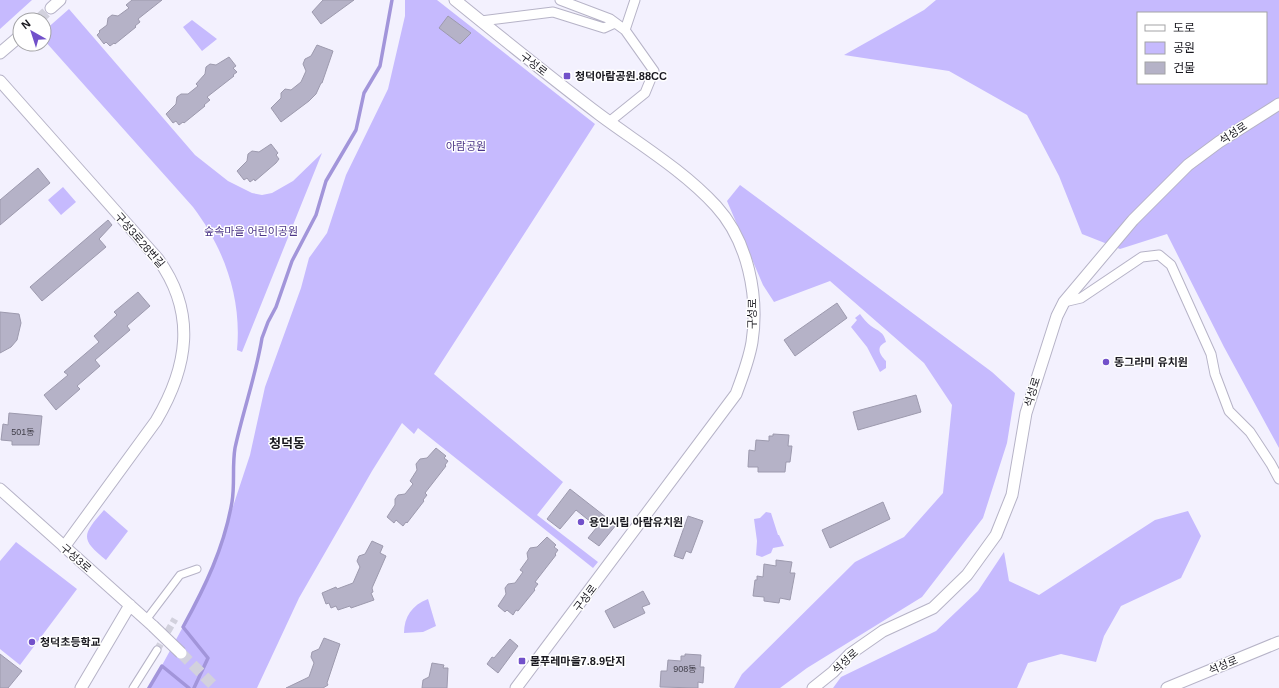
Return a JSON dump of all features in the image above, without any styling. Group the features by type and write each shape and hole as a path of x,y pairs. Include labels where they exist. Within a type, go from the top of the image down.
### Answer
{"street":[{"path":"51,8 60,0"},
{"name":"구성로","path":"455,0 609,122 683,176 705,195 726,219 744,255 749,272 754,307 752,343 736,394 516,688"},
{"path":"560,0 570,2 610,19 625,30 654,71 645,93 609,122"},
{"path":"625,30 635,0"},
{"path":"481,21 553,12 604,28 615,23"},
{"path":"0,54 12,43"},
{"name":"구성3로28번길","path":"0,81 158,259 166,270 175,290 183,327 183,356 179,371 156,421 64,547"},
{"name":"석성로","path":"813,688 833,672 850,654 883,631 933,608 967,575 996,535 1012,495 1026,413 1057,316 1064,302 1133,220 1188,165 1219,142 1279,104"},
{"path":"1064,302 1081,298 1142,257 1159,255 1171,265 1211,354 1215,374 1229,411 1250,432 1279,479"},
{"name":"구성3로","path":"0,489 150,623 181,654"},
{"path":"150,623 180,575 197,569"},
{"path":"81,688 130,605"},
{"name":"석성로","path":"1167,688 1279,642"},
{"path":"133,688 156,650"}],"green space":[{"path":"0,0 32,0 19,12 12,12 12,18 0,29"},
{"name":"아람공원","path":"405,0 437,0 595,124 434,374 563,482 537,515 598,562 593,568 418,428 414,434 402,423 372,471 299,598 257,688 147,688 154,680 209,579 250,455 265,387 301,288 309,258 327,233 346,175 388,89 405,16"},
{"path":"936,0 1279,0 1279,448 1224,347 1167,234 1120,249 1082,234 1059,176 1027,115 949,71 844,55 924,10"},
{"name":"숲속마을 어린이공원","path":"69,9 195,155 228,181 252,193 262,195 272,193 293,181 322,153 242,352 237,350 237,311 233,293 228,274 214,239 193,207 52,49 52,24"},
{"path":"192,20 217,39 202,51 183,27"},
{"path":"740,185 992,372 1015,393 1007,443 983,518 922,597 807,668 780,688 734,688 742,674 855,562 904,537 943,493 952,405 924,363 830,281 774,302 763,285 727,201"},
{"path":"63,187 76,202 61,215 48,200"},
{"path":"860,314 870,325 882,334 885,339 886,342 881,346 880,351 886,361 886,368 880,372 867,347 851,327 857,320 855,318"},
{"path":"104,510 128,531 106,560 88,542 87,536 91,525"},
{"path":"1188,511 1201,536 1181,578 1121,606 1104,636 1096,662 1061,654 1028,663 1017,688 833,688 841,677 936,631 978,591 1004,552 1009,581 1039,595 1155,520"},
{"path":"766,512 771,513 778,535 784,546 773,548 771,553 762,557 756,555 757,541 754,519 760,518"},
{"path":"16,542 77,589 20,665 0,649 0,561"},
{"path":"428,599 436,626 423,632 404,633 404,627 410,612 413,608"}],"building":[{"path":"132,0 162,0 138,19 140,22 135,26 136,27 115,44 114,43 110,46 106,42 104,44 97,35 100,32 99,31 107,25 108,18 112,15 118,16 129,8 126,5"},
{"path":"323,0 354,0 321,24 312,12"},
{"path":"448,16 471,33 460,44 439,28"},
{"path":"317,45 333,51 322,83 316,94 309,101 281,122 271,108 281,98 281,93 285,89 291,90 301,82 306,71 303,64 305,59 311,56"},
{"path":"229,57 236,66 233,68 237,72 233,75 234,76 207,97 210,100 204,105 205,106 184,123 183,122 179,125 176,121 173,123 166,114 176,104 177,97 181,94 188,94 198,86 196,84 205,74 206,67 210,64 216,65"},
{"path":"271,144 278,153 276,155 279,159 276,163 255,181 254,179 250,182 247,178 244,180 237,171 247,161 248,154 252,151 259,152"},
{"path":"38,168 50,183 0,225 0,200"},
{"path":"108,220 112,225 99,239 106,247 42,301 30,287"},
{"path":"138,292 150,306 127,326 130,330 95,360 100,366 77,386 80,389 56,410 44,395 68,375 64,372 99,342 94,336 117,315 114,312"},
{"path":"837,303 847,318 795,356 784,340"},
{"path":"0,312 19,314 21,323 17,340 11,347 0,353"},
{"path":"916,395 921,412 858,430 853,412"},
{"path":"9,413 42,416 39,445 12,445 12,441 1,440 3,424 8,425"},
{"path":"773,434 789,435 788,446 792,446 790,462 786,462 785,472 758,472 758,467 748,467 749,450 755,451 756,440 769,441 769,436 773,436"},
{"path":"436,448 446,456 444,458 448,461 445,465 446,466 425,493 427,495 423,500 424,501 407,523 406,522 403,526 396,520 394,523 387,517 395,505 395,499 398,495 405,494 413,484 410,481 417,470 416,464 420,459 427,458"},
{"path":"570,489 616,525 599,546 588,538 597,527 576,510 560,529 547,519"},
{"path":"883,502 890,519 830,548 822,530"},
{"path":"688,516 703,521 691,553 686,551 683,559 674,556"},
{"path":"547,537 556,545 554,547 558,550 555,554 556,555 535,582 538,584 534,589 535,590 518,611 516,610 513,615 507,610 505,612 498,606 506,594 505,588 508,584 515,583 523,572 520,570 528,559 527,553 530,548 537,547"},
{"path":"372,541 383,546 380,553 386,556 372,588 373,592 371,593 374,600 351,608 350,606 338,610 336,606 331,608 329,603 326,604 322,593 336,587 337,589 353,583 360,567 357,561 359,556 365,554"},
{"path":"776,560 792,562 790,573 795,573 790,600 780,598 779,603 764,601 764,597 753,596 755,580 757,580 757,576 763,577 764,564 776,566"},
{"path":"643,591 650,604 642,607 645,613 614,628 605,611"},
{"path":"324,638 340,644 327,683 328,685 323,688 286,688 309,677 314,663 311,657 312,652 319,649"},
{"path":"510,639 518,646 498,673 487,664"},
{"path":"0,654 22,671 8,688 0,688"},
{"path":"685,654 701,655 700,667 704,667 703,683 698,682 698,688 660,687 661,671 667,671 668,660 681,661 681,656 685,656"},
{"path":"432,663 444,665 443,668 448,668 447,688 422,688 423,680 429,677"}],"waterway":[{"path":"194,688 208,658 183,627 213,567 224,535 233,495 235,448 262,338 276,307 292,261 316,215 326,181 356,130 364,93 380,66 392,0"},
{"path":"149,688 162,666 189,688"}],"tunnel":[{"path":"47,12 51,8"},
{"path":"157,650 175,619"},
{"path":"181,653 216,688"}],"place":[{"name":"청덕아람공원.88CC","path":"567,76"},
{"name":"동그라미 유치원","path":"1106,362"},
{"name":"용인시립 아람유치원","path":"581,522"},
{"name":"청덕초등학교","path":"32,642"},
{"name":"물푸레마을7.8.9단지","path":"522,661"}],"district":[{"name":"청덕동","path":"287,443"}]}
